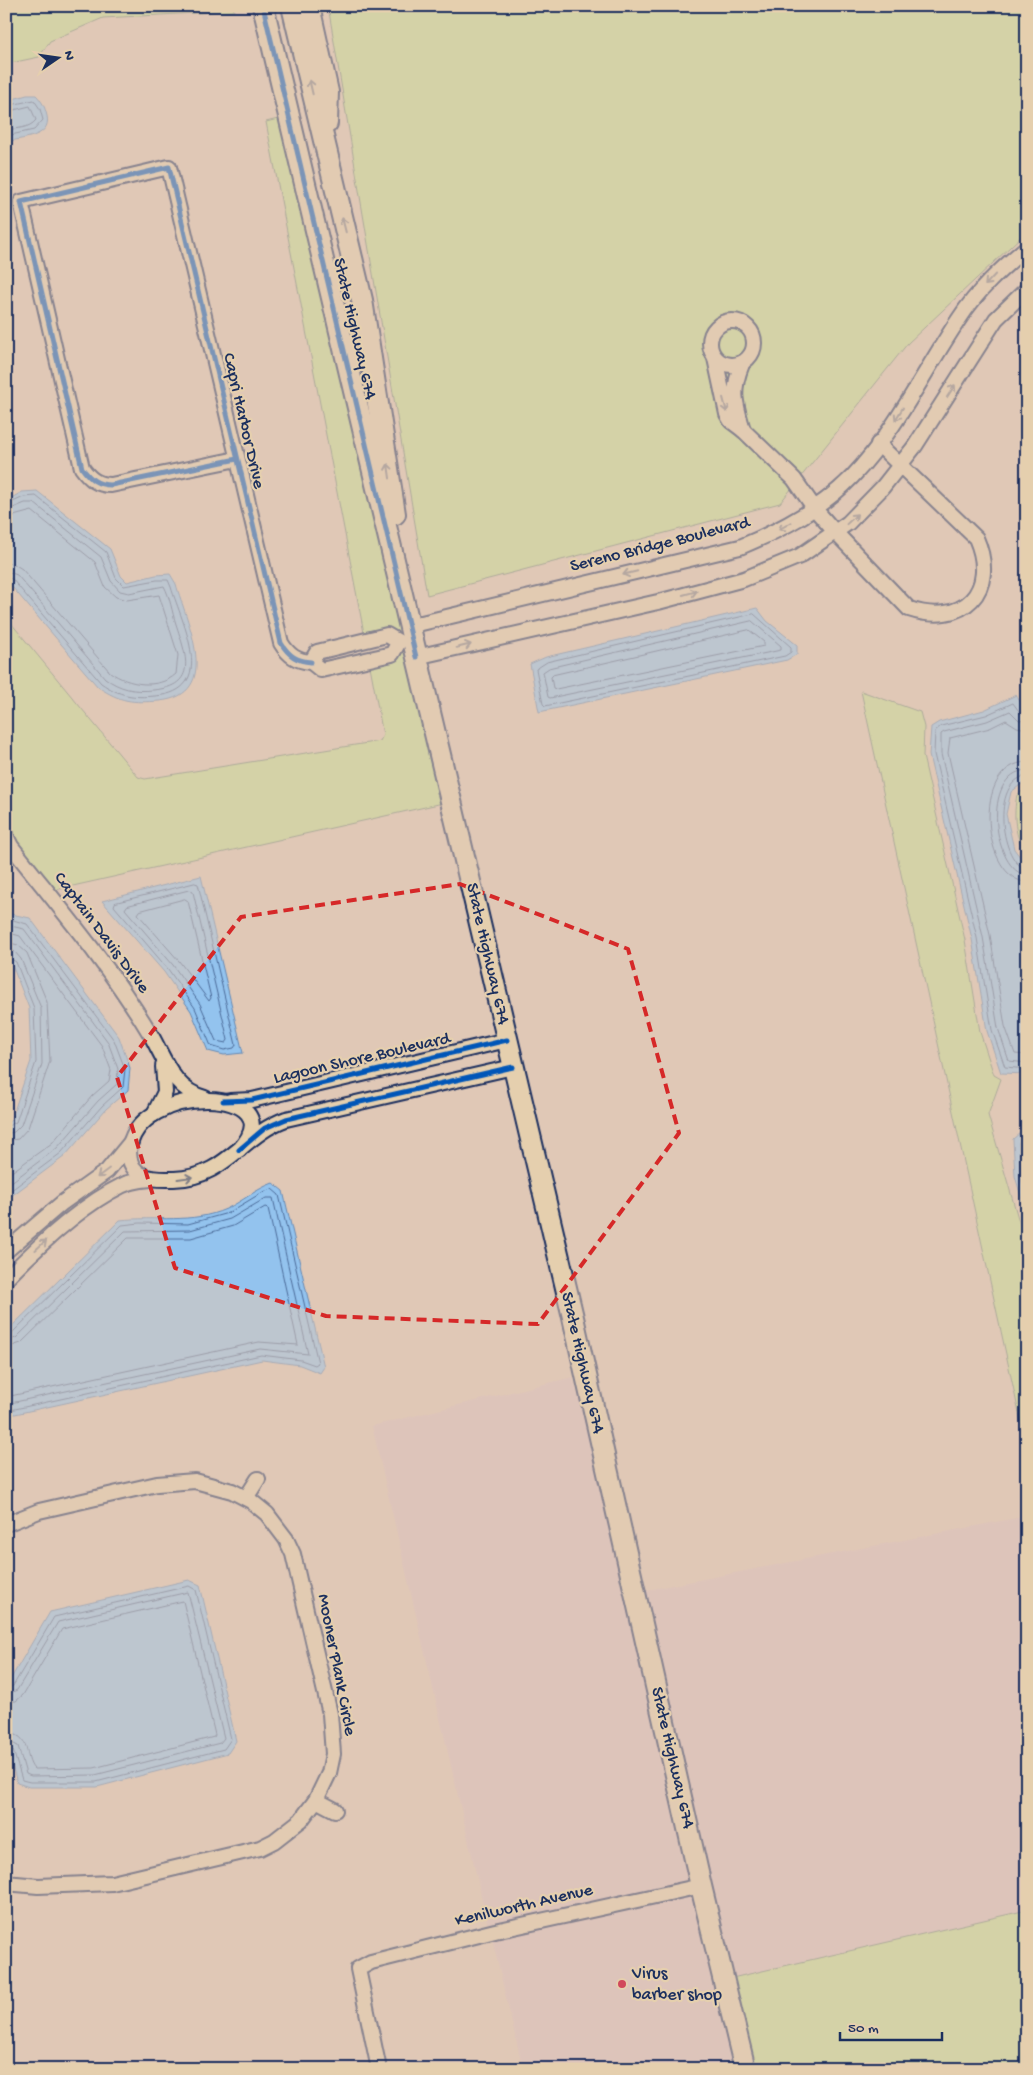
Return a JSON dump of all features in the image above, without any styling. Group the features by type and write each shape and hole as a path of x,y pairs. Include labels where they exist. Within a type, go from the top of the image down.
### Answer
{"main road":[{"name":"State Highway 674","path":"263,6 409,638 572,1313 701,1886 745,2069"},
{"name":"State Highway 674","path":"292,6 362,300 409,638"},
{"path":"309,6 328,92 326,152"}],"street":[{"name":"Capri Harbor Drive","path":"238,459 111,485 102,485 88,476 82,468 20,202 170,167 281,643 291,656 299,660 311,662 321,670 392,654 409,638"},
{"name":"Sereno Bridge Boulevard","path":"409,638 740,547 772,534 815,509 852,477 878,444 960,317 992,278 1027,248"},
{"path":"311,662 316,652 387,635 409,638 648,604 744,579 800,556 848,523 869,502 901,464 996,319 1027,289"},
{"path":"743,430 736,402 735,382 742,364 752,354 754,340 748,328 735,321 720,324 711,336 710,344 715,358 727,414 731,421 743,430 794,479 815,509 835,532 909,609 925,615 945,615 964,607 977,592 984,573 983,555 976,538 878,444"},
{"path":"715,358 728,365 742,364"},
{"name":"Captain Davis Drive","path":"6,836 11,846 110,972 181,1086 197,1096 218,1100"},
{"name":"Lagoon Shore Boulevard","path":"218,1100 252,1100 507,1040"},
{"name":"Captain Davis Drive","path":"151,1118 165,1092 166,1079 161,1055"},
{"path":"6,1279 58,1231 114,1189 128,1183 156,1179 185,1178 202,1174 226,1162 265,1128 286,1119 513,1067"},
{"path":"6,1251 62,1203 107,1171 119,1158 134,1136 151,1118 176,1104 194,1100 218,1100 240,1106 250,1118 251,1128 249,1138 239,1150"},
{"path":"134,1136 129,1151 133,1167 138,1173 156,1179"},
{"path":"246,1498 258,1479"},
{"name":"Mooner Plank Circle","path":"6,1524 39,1511 157,1484 177,1482 214,1485 246,1498 267,1514 278,1528 292,1554 324,1684 333,1734 333,1754 329,1773 316,1800 301,1820 274,1841 245,1852 112,1883 38,1886 6,1883"},
{"path":"316,1800 335,1810"},
{"name":"Kenilworth Avenue","path":"380,2069 358,1968 372,1962 495,1931 701,1886"}],"highlighted area":[{"path":"460,884 628,949 679,1133 538,1324 326,1316 175,1268 117,1077 241,917"}],"shaded area":[{"path":"573,1377 594,1453 692,1881 488,1925 372,1426"},
{"path":"1027,1516 1027,1910 732,1978 642,1591"},
{"path":"695,1895 737,2069 523,2069 492,1939"}],"green space":[{"path":"6,6 233,6 234,11 103,18 50,41 39,57 6,64"},
{"path":"328,6 1027,6 1027,231 908,343 780,503 427,595"},
{"path":"282,118 403,634 386,628 364,633 266,122"},
{"path":"6,617 138,777 145,779 380,741 383,735 370,666 394,661 406,647 443,803 55,890 18,843 6,816"},
{"path":"861,691 920,712 924,727 923,756 965,940 980,1032 994,1075 1001,1079 988,1115 1027,1249 1027,1450"},
{"path":"1027,788 1027,855 1019,841 1015,810 1017,795"},
{"path":"1027,1910 1027,2069 754,2069 732,1978"}],"water":[{"path":"27,95 36,95 43,104 47,116 45,129 34,136 6,142 6,101"},
{"path":"37,491 110,549 121,576 127,582 156,575 170,574 176,584 187,617 196,654 196,671 190,685 179,696 159,701 141,702 120,699 98,687 6,580 6,501 22,492"},
{"path":"757,608 767,621 797,645 797,654 787,660 539,712 530,664 546,657"},
{"path":"1016,695 1027,713 1027,780 1011,792 1006,814 1014,849 1027,866 1027,990 1025,995 1027,999 1027,1074 1001,1073 987,1031 972,939 929,755 931,727 939,722 984,710"},
{"path":"201,876 243,1053 224,1055 208,1051 191,1011 164,972 102,901"},
{"path":"6,913 30,918 119,1037 130,1068 128,1090 106,1109 65,1156 6,1200 6,1124 11,1120 31,1061 29,1008 12,965 6,959"},
{"path":"1027,1127 1027,1217 1015,1176 1013,1139"},
{"path":"273,1183 283,1191 324,1367 320,1373 300,1365 262,1360 6,1416 6,1332 120,1220 187,1218 213,1214 232,1206 261,1188"},
{"path":"189,1580 200,1585 236,1741 228,1753 97,1787 29,1787 17,1783 6,1743 6,1687 50,1612"}],"cycle path":[{"path":"263,6 416,657"},
{"path":"237,459 111,485 98,483 85,472 82,468 21,202 169,167 281,643 294,657 311,662"},
{"path":"223,1101 252,1100 507,1040"},
{"path":"239,1150 265,1128 286,1119 513,1067"}],"place":[{"name":"Virus barber shop","path":"622,1984"}]}
